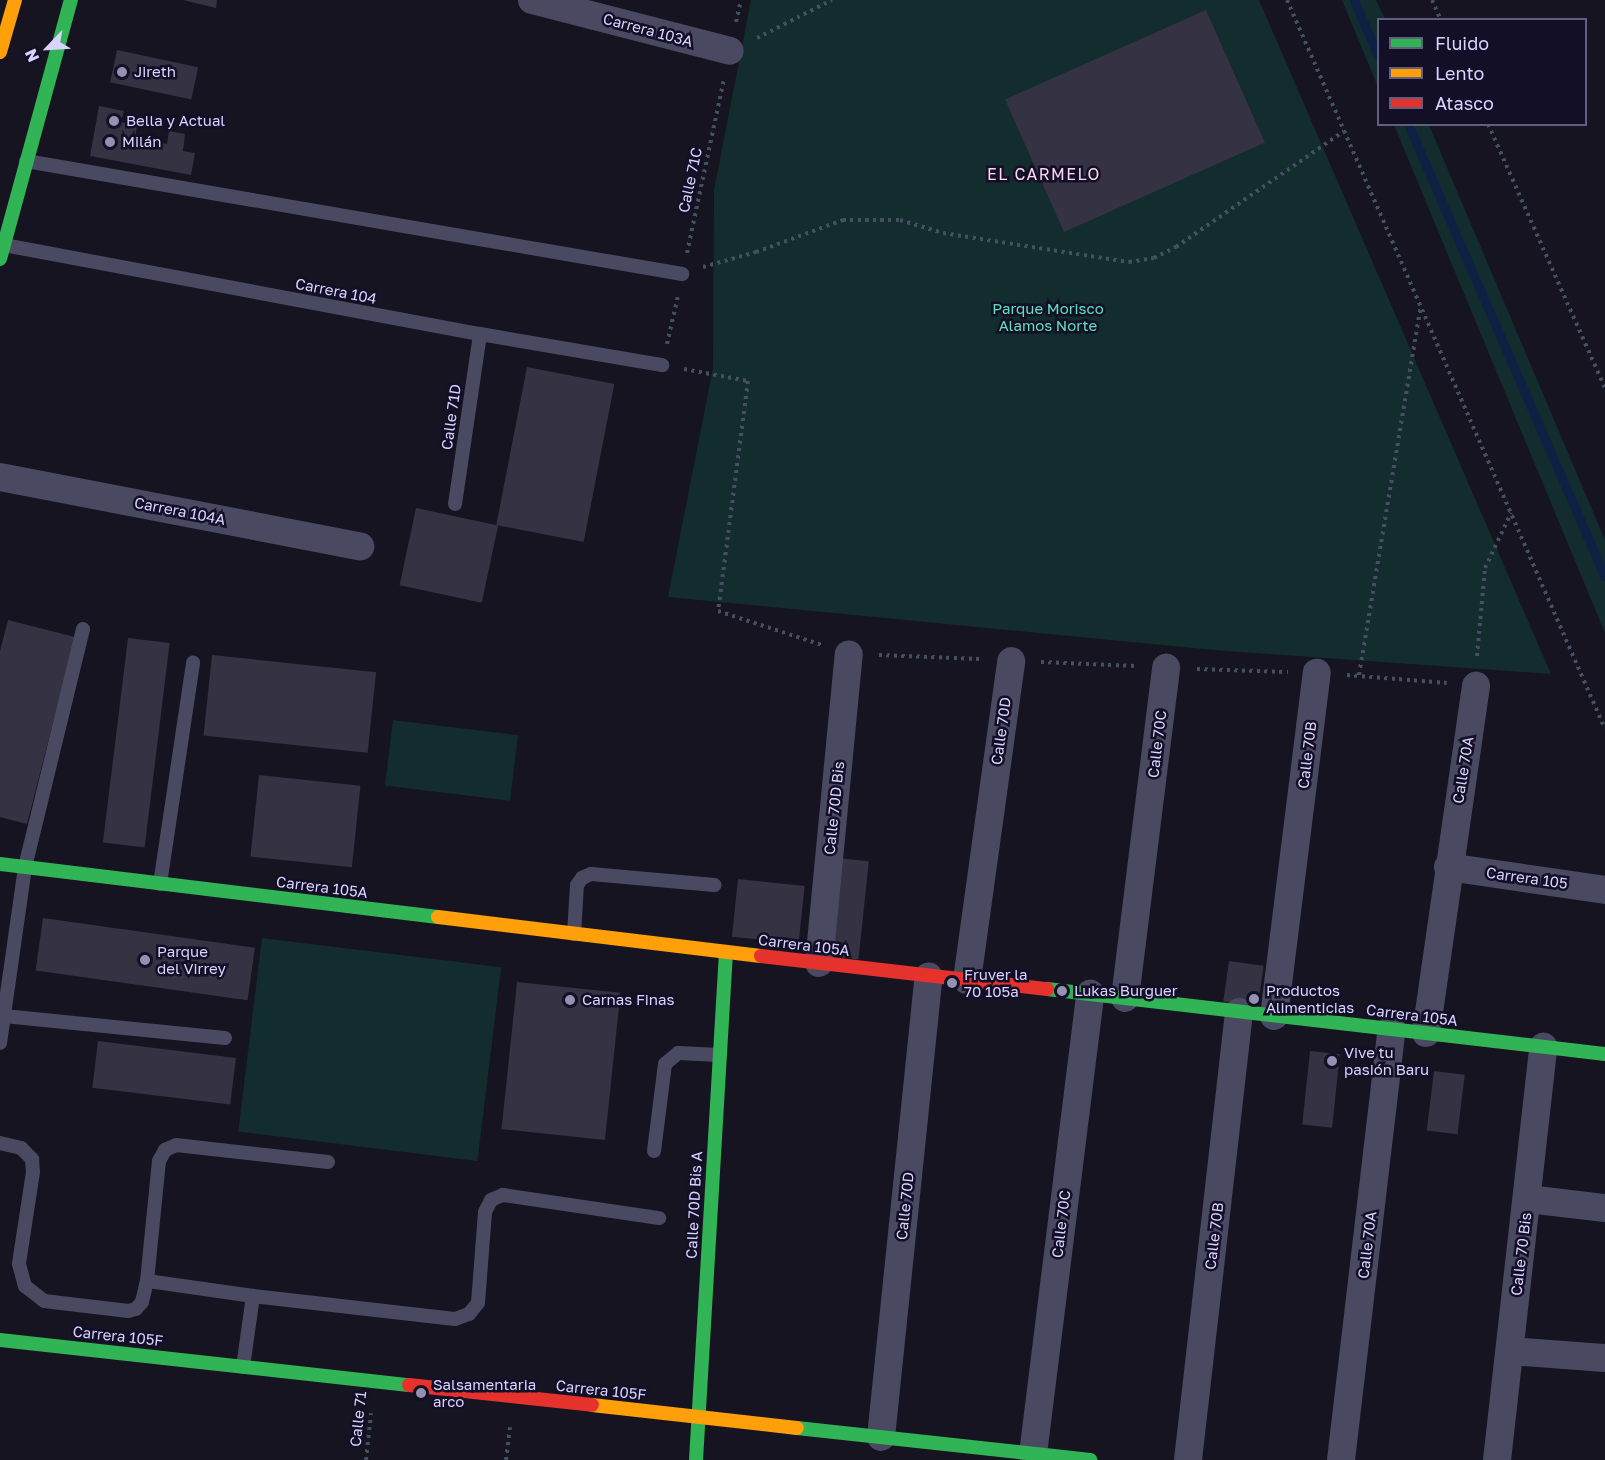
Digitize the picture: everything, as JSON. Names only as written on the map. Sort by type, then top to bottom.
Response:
[{"type":"street","points":[[0,52],[15,0]]},
{"type":"street","points":[[0,259],[4,245],[6,217],[26,161],[71,0]]},
{"type":"street","name":"Carrera 103A","points":[[532,0],[730,51]]},
{"type":"street","name":"Carrera 104A","points":[[0,477],[360,546]]},
{"type":"street","name":"Calle 70D Bis","points":[[819,963],[849,654]]},
{"type":"street","name":"Calle 70D","points":[[967,980],[1011,661]]},
{"type":"street","name":"Calle 70C","points":[[1125,998],[1166,668]]},
{"type":"street","name":"Calle 70B","points":[[1274,1016],[1317,673]]},
{"type":"street","name":"Calle 70A","points":[[1426,1033],[1448,867],[1476,686]]},
{"type":"street","name":"Carrera 105A","points":[[0,864],[726,952],[1605,1054]]},
{"type":"street","name":"Carrera 105","points":[[1448,867],[1605,890]]},
{"type":"street","name":"Calle 70D Bis A","points":[[696,1460],[726,952]]},
{"type":"street","name":"Calle 70D","points":[[881,1437],[929,976]]},
{"type":"street","name":"Calle 70C","points":[[1033,1454],[1090,994]]},
{"type":"street","name":"Calle 70B","points":[[1188,1460],[1239,1012]]},
{"type":"street","name":"Calle 70A","points":[[1341,1460],[1392,1029]]},
{"type":"street","name":"Calle 70 Bis","points":[[1497,1460],[1528,1199],[1543,1047]]},
{"type":"street","points":[[1528,1199],[1605,1208]]},
{"type":"street","name":"Carrera 105F","points":[[0,1340],[1090,1460]]},
{"type":"street","points":[[1510,1351],[1605,1358]]},
{"type":"lane","points":[[26,161],[682,273]]},
{"type":"lane","name":"Carrera 104","points":[[4,245],[480,334],[662,365]]},
{"type":"lane","name":"Calle 71D","points":[[454,504],[480,334]]},
{"type":"lane","points":[[0,1043],[25,867],[82,629]]},
{"type":"lane","points":[[160,884],[193,662]]},
{"type":"lane","points":[[574,934],[577,885],[582,878],[591,874],[715,885]]},
{"type":"lane","points":[[4,1016],[225,1038]]},
{"type":"lane","points":[[654,1151],[665,1064],[678,1053],[720,1055]]},
{"type":"lane","points":[[0,1143],[21,1148],[32,1159],[33,1172],[19,1264],[25,1286],[44,1301],[128,1311],[136,1308],[142,1302],[147,1281],[159,1161],[165,1150],[176,1145],[328,1162]]},
{"type":"lane","points":[[147,1281],[253,1296],[455,1319],[469,1314],[478,1303],[484,1212],[491,1200],[503,1196],[660,1218]]},
{"type":"lane","points":[[243,1367],[253,1296]]},
{"type":"path","name":"Calle 71C","points":[[662,365],[741,0]]},
{"type":"path","points":[[730,51],[832,0]]},
{"type":"path","points":[[1287,0],[1605,729]]},
{"type":"path","points":[[1432,0],[1440,18]]},
{"type":"path","points":[[1489,126],[1605,388]]},
{"type":"path","points":[[682,273],[756,252],[843,220],[900,220],[943,233],[1129,262],[1154,258],[1176,248],[1344,131]]},
{"type":"path","points":[[1359,675],[1420,306]]},
{"type":"path","points":[[662,365],[748,381],[718,611],[849,654],[1359,675],[1476,686],[1485,568],[1511,513]]},
{"type":"path","name":"Calle 71","points":[[366,1460],[374,1381]]},
{"type":"green space","name":"Parque Morisco Alamos Norte","points":[[751,0],[1259,0],[1551,674],[1214,650],[668,597],[713,368],[714,190]]},
{"type":"green space","points":[[1342,0],[1376,0],[1385,18],[1377,18],[1377,85]]},
{"type":"green space","points":[[1394,126],[1429,126],[1605,540],[1605,633]]},
{"type":"green space","points":[[393,720],[518,735],[510,801],[385,786]]},
{"type":"green space","points":[[262,938],[501,967],[477,1161],[238,1132]]},
{"type":"building","points":[[183,0],[217,0],[216,8]]},
{"type":"building","points":[[1206,10],[1265,142],[1064,232],[1005,99]]},
{"type":"building","points":[[117,50],[198,67],[191,100],[110,82]]},
{"type":"building","points":[[99,106],[124,111],[121,122],[137,125],[135,138],[167,144],[169,131],[185,134],[183,151],[195,153],[191,175],[90,156]]},
{"type":"building","points":[[527,367],[614,384],[584,542],[496,525]]},
{"type":"building","points":[[416,508],[498,525],[482,603],[400,585]]},
{"type":"building","points":[[8,620],[75,637],[27,824],[0,817],[0,651]]},
{"type":"building","points":[[128,638],[170,643],[145,848],[103,842]]},
{"type":"building","points":[[212,655],[376,672],[368,753],[204,736]]},
{"type":"building","points":[[259,775],[360,786],[352,867],[250,857]]},
{"type":"building","points":[[839,858],[869,861],[858,960],[829,956]]},
{"type":"building","points":[[738,879],[805,886],[799,944],[732,937]]},
{"type":"building","name":"Parque del Virrey","points":[[43,918],[255,948],[248,1000],[36,970]]},
{"type":"building","points":[[1229,961],[1264,966],[1258,1006],[1223,1002]]},
{"type":"building","points":[[517,982],[620,993],[605,1140],[502,1129]]},
{"type":"building","points":[[98,1041],[236,1058],[230,1105],[92,1088]]},
{"type":"building","points":[[1310,1051],[1340,1054],[1332,1128],[1302,1125]]},
{"type":"building","points":[[1434,1071],[1465,1075],[1457,1134],[1427,1131]]},
{"type":"waterway","points":[[1354,0],[1377,54]]},
{"type":"waterway","points":[[1409,126],[1605,576]]},
{"type":"traffic: fast","points":[[0,259],[71,0]]},
{"type":"traffic: fast","points":[[0,864],[438,917]]},
{"type":"traffic: fast","points":[[696,1460],[726,952]]},
{"type":"traffic: fast","points":[[1047,989],[1605,1054]]},
{"type":"traffic: fast","points":[[0,1340],[409,1385]]},
{"type":"traffic: fast","points":[[797,1428],[1090,1460]]},
{"type":"traffic: slow","points":[[0,52],[15,0]]},
{"type":"traffic: slow","points":[[438,917],[761,956]]},
{"type":"traffic: slow","points":[[592,1405],[797,1428]]},
{"type":"traffic: jam","points":[[761,956],[1047,989]]},
{"type":"traffic: jam","points":[[409,1385],[592,1405]]},
{"type":"place","name":"Jireth","points":[[122,72]]},
{"type":"place","name":"Bella y Actual","points":[[114,121]]},
{"type":"place","name":"Milán","points":[[110,142]]},
{"type":"place","name":"Parque del Virrey","points":[[145,960]]},
{"type":"place","name":"Fruver la 70 105a","points":[[952,983]]},
{"type":"place","name":"Lukas Burguer","points":[[1062,991]]},
{"type":"place","name":"Productos Alimenticias","points":[[1254,999]]},
{"type":"place","name":"Carnas Finas","points":[[570,1000]]},
{"type":"place","name":"Vive tu pasión Baru","points":[[1332,1061]]},
{"type":"place","name":"Salsamentaria arco","points":[[421,1393]]},
{"type":"district","name":"EL CARMELO","points":[[1044,174]]}]
